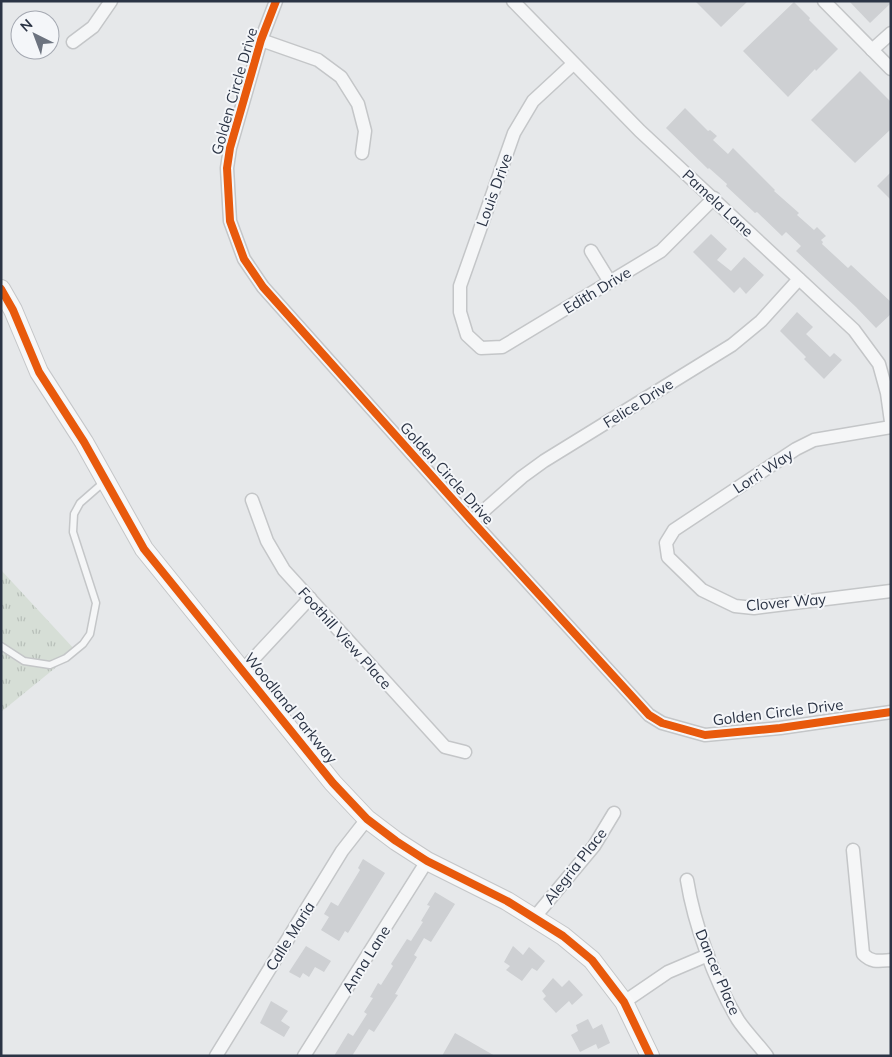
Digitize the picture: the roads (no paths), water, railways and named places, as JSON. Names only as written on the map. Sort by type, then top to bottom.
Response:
[{"type":"street","points":[[74,42],[93,27],[111,1]]},
{"type":"street","name":"Golden Circle Drive","points":[[276,1],[261,40],[230,148],[227,168],[230,221],[244,259],[263,287],[472,521],[649,715],[662,723],[705,735],[780,728],[891,712]]},
{"type":"street","name":"Pamela Lane","points":[[513,1],[640,131],[854,330],[879,364],[887,392],[891,422]]},
{"type":"street","points":[[824,1],[891,69]]},
{"type":"street","points":[[872,50],[891,34]]},
{"type":"street","points":[[261,40],[318,60],[341,77],[358,104],[365,131],[362,153]]},
{"type":"street","name":"Louis Drive","points":[[468,335],[460,312],[460,286],[514,133],[533,102],[573,64]]},
{"type":"street","name":"Edith Drive","points":[[468,335],[481,348],[502,347],[661,252],[714,198]]},
{"type":"street","points":[[592,251],[610,282]]},
{"type":"street","name":"Felice Drive","points":[[472,521],[522,477],[544,461],[732,345],[761,321],[799,279]]},
{"type":"street","name":"Woodland Parkway","points":[[1,289],[13,310],[40,372],[84,442],[144,549],[333,783],[367,819],[396,841],[427,861],[507,901],[564,936],[592,960],[624,1002],[650,1056]]},
{"type":"street","name":"Lorri Way","points":[[668,557],[666,543],[674,530],[796,449],[814,440],[891,427]]},
{"type":"street","name":"Foothill View Place","points":[[252,500],[267,542],[284,570],[445,747],[465,752]]},
{"type":"street","name":"Clover Way","points":[[668,557],[702,590],[735,606],[754,608],[891,591]]},
{"type":"street","points":[[243,670],[310,598]]},
{"type":"street","name":"Alegria Place","points":[[534,918],[594,846],[614,813]]},
{"type":"street","name":"Calle Maria","points":[[216,1056],[342,851],[367,819]]},
{"type":"street","points":[[852,850],[863,954],[868,959],[874,961],[891,960]]},
{"type":"street","name":"Anna Lane","points":[[304,1056],[427,861]]},
{"type":"street","name":"Dancer Place","points":[[687,880],[690,901],[708,955],[738,1020],[767,1056]]},
{"type":"street","points":[[624,1002],[668,972],[708,955]]},
{"type":"lane","points":[[1,646],[24,660],[50,665],[66,658],[90,634],[96,603],[73,532],[74,514],[86,496],[105,481]]}]
